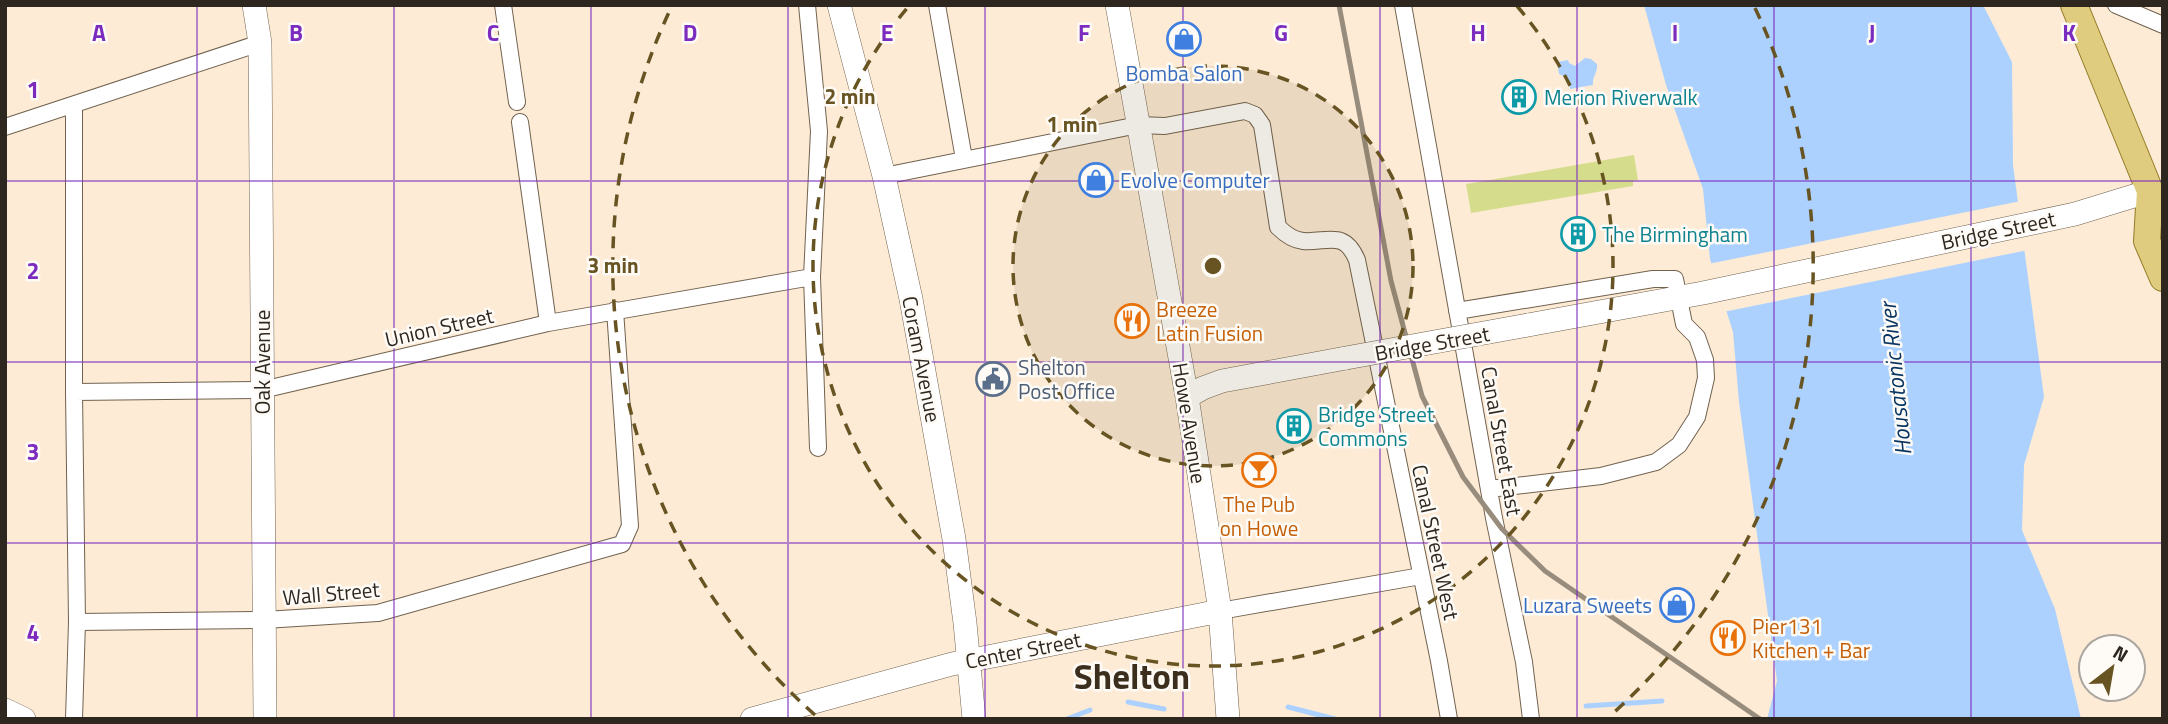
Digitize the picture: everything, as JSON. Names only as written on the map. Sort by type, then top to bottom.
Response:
[{"type":"main road","name":"Oak Avenue","points":[[254,5],[260,43],[265,719]]},
{"type":"main road","name":"Coram Avenue","points":[[839,5],[884,176],[939,446],[965,623],[974,719]]},
{"type":"main road","name":"Howe Avenue","points":[[1117,5],[1187,397],[1220,611],[1228,719]]},
{"type":"main road","points":[[2074,5],[2159,192],[2147,241],[2163,278]]},
{"type":"main road","name":"Bridge Street","points":[[1187,397],[1222,381],[1680,298],[2075,214],[2159,192]]},
{"type":"main road","name":"Center Street","points":[[752,719],[968,661],[1220,611]]},
{"type":"main road","points":[[5,710],[24,719]]},
{"type":"street","points":[[503,5],[517,102]]},
{"type":"street","points":[[807,5],[819,131],[812,277],[818,448]]},
{"type":"street","points":[[937,5],[964,159]]},
{"type":"street","name":"Canal Street East","points":[[1403,5],[1489,489],[1524,662],[1531,719]]},
{"type":"street","points":[[2116,5],[2163,25]]},
{"type":"street","points":[[5,127],[260,43]]},
{"type":"street","points":[[74,105],[77,622],[74,719]]},
{"type":"street","name":"Canal Street West","points":[[1138,125],[1165,126],[1245,111],[1255,115],[1262,125],[1278,227],[1284,234],[1303,241],[1337,240],[1353,251],[1357,260],[1449,719]]},
{"type":"street","points":[[520,122],[548,323]]},
{"type":"street","points":[[884,176],[1138,125]]},
{"type":"street","name":"Union Street","points":[[74,392],[262,390],[548,323],[812,277]]},
{"type":"street","name":"Bridge Street","points":[[1457,312],[1653,279],[1675,279],[1680,298]]},
{"type":"street","points":[[1489,489],[1601,476],[1656,462],[1679,444],[1697,417],[1706,378],[1705,360],[1697,337],[1684,324],[1680,298]]},
{"type":"street","name":"Wall Street","points":[[77,622],[264,620],[378,613],[622,544],[630,526],[615,310]]},
{"type":"street","name":"Center Street","points":[[1220,611],[1421,576]]},
{"type":"green space","points":[[1634,155],[1638,180],[1633,181],[1633,186],[1471,213],[1466,184]]},
{"type":"water","name":"Housatonic River","points":[[1644,5],[1983,5],[2012,62],[2013,165],[2044,397],[2024,465],[2022,530],[2055,609],[2081,719],[1767,719],[1777,681],[1739,402],[1733,332],[1710,259],[1703,189],[1666,85]]},
{"type":"water","points":[[1585,58],[1597,64],[1593,85],[1570,89],[1568,78],[1559,74],[1557,62],[1568,60],[1575,66]]},
{"type":"pier","points":[[2021,201],[2028,250],[1723,312],[1708,264]]},
{"type":"waterway","points":[[1586,706],[1662,701]]},
{"type":"waterway","points":[[1128,702],[1164,709]]},
{"type":"waterway","points":[[1288,707],[1335,719]]},
{"type":"waterway","points":[[1067,719],[1090,710]]},
{"type":"railway","points":[[1339,5],[1391,281],[1422,396],[1463,477],[1502,529],[1545,571],[1760,719]]},
{"type":"place","name":"Bomba Salon","points":[[1184,39]]},
{"type":"place","name":"Merion Riverwalk","points":[[1519,97]]},
{"type":"place","name":"Evolve Computer","points":[[1096,180]]},
{"type":"place","name":"The Birmingham","points":[[1578,234]]},
{"type":"place","name":"Breeze Latin Fusion","points":[[1132,321]]},
{"type":"place","name":"Shelton Post Office","points":[[993,379]]},
{"type":"place","name":"Bridge Street Commons","points":[[1294,426]]},
{"type":"place","name":"The Pub on Howe","points":[[1259,470]]},
{"type":"place","name":"Luzara Sweets","points":[[1677,605]]},
{"type":"place","name":"Pier131 Kitchen + Bar","points":[[1728,638]]},
{"type":"district","name":"Shelton","points":[[1132,676]]}]
